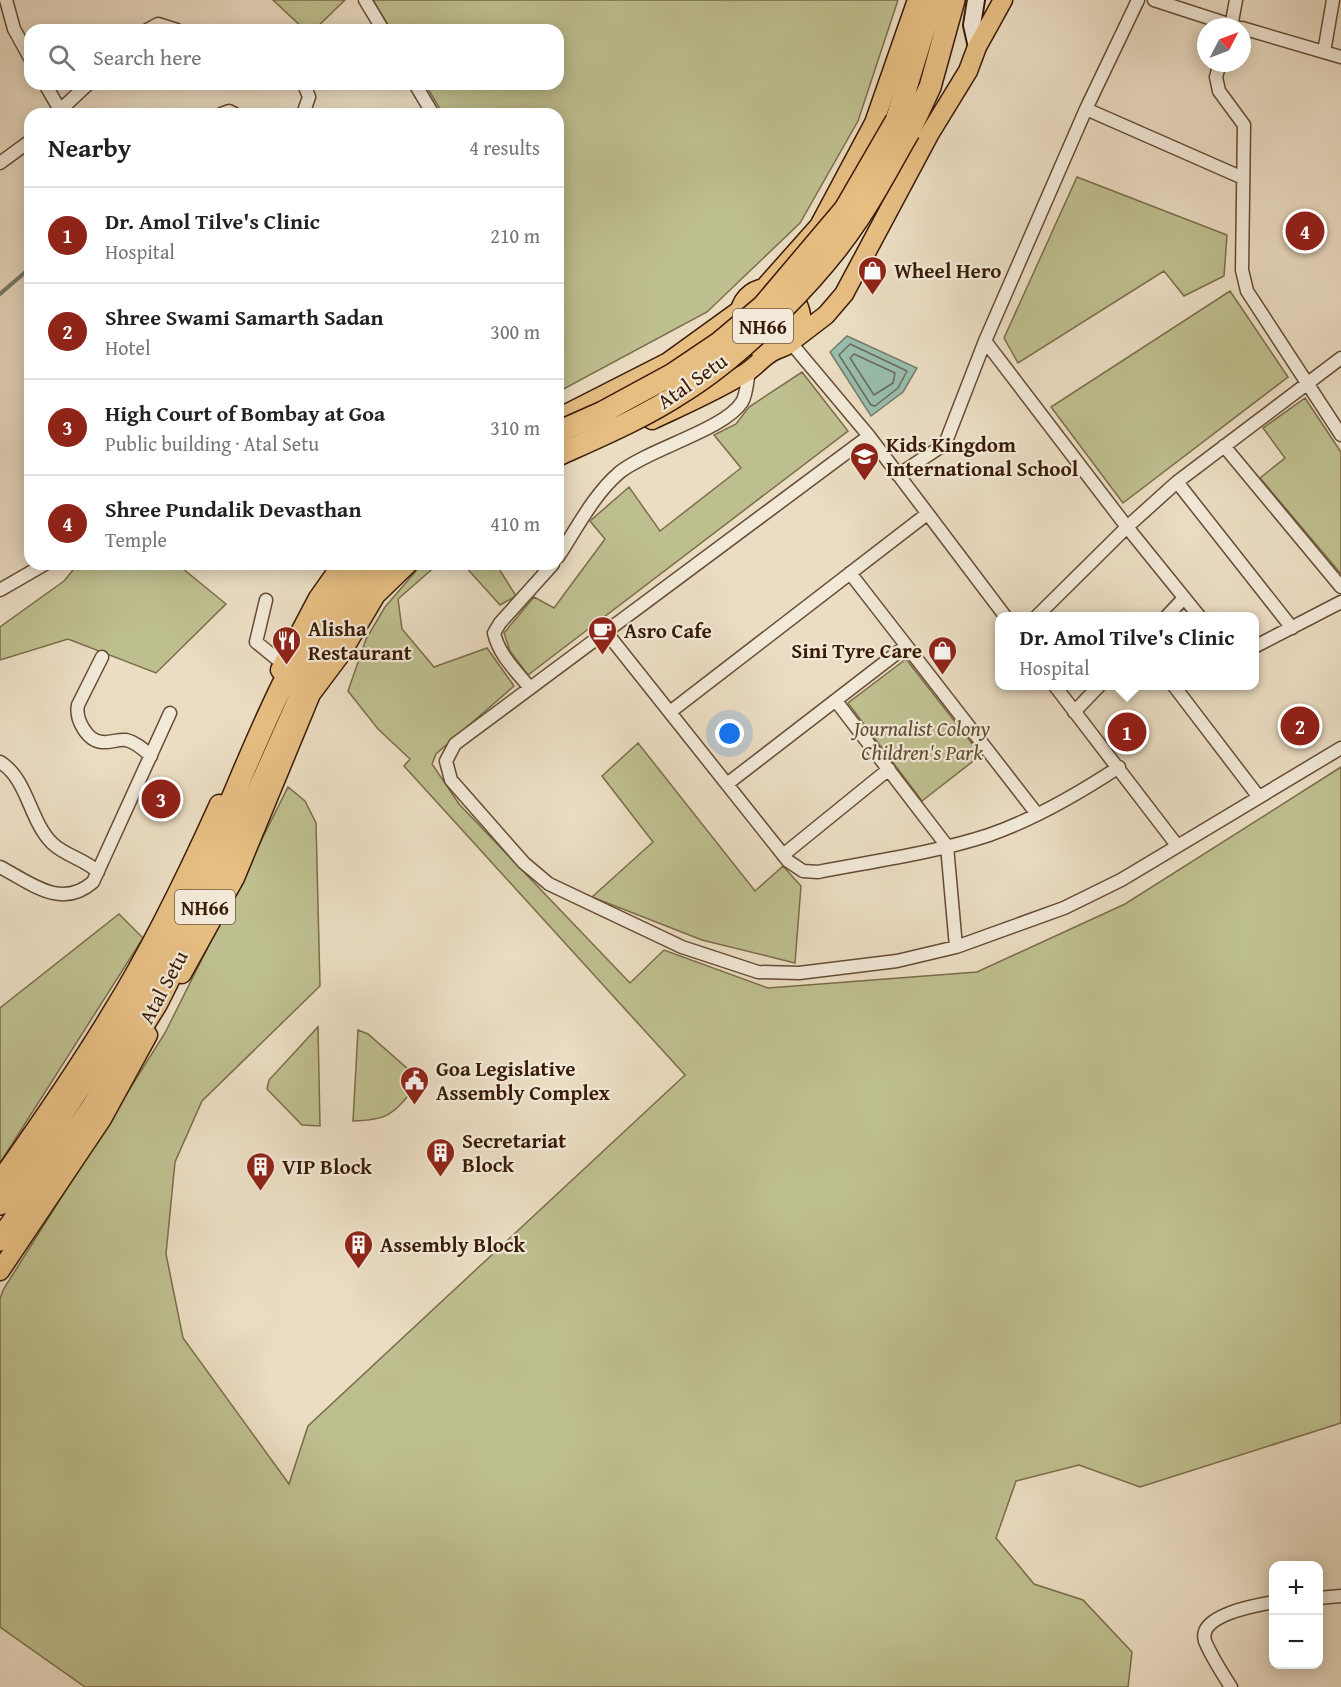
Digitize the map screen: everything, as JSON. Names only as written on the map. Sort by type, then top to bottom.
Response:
[{"type":"highway","name":"NH66","points":[[902,127],[933,0]]},
{"type":"highway","name":"NH66","points":[[902,127],[930,87],[954,0]]},
{"type":"highway","name":"Atal Setu","points":[[564,429],[603,412],[673,374],[720,343],[763,306],[845,209],[902,127]]},
{"type":"highway","name":"Atal Setu","points":[[564,452],[612,430],[685,391],[775,315],[820,267],[858,220],[902,127]]},
{"type":"highway","name":"Atal Setu","points":[[0,1204],[74,1097],[139,993],[200,872],[294,660],[339,589],[356,570]]},
{"type":"highway","name":"Atal Setu","points":[[0,1240],[91,1109],[157,1003],[218,881],[312,670],[355,602],[384,570]]},
{"type":"main road","points":[[564,415],[668,362],[740,310],[748,296],[763,289],[819,226],[874,123],[917,0]]},
{"type":"main road","points":[[564,460],[704,396],[749,371],[773,351],[794,340],[826,315],[844,294],[930,133],[968,71],[977,47],[1003,0]]},
{"type":"main road","points":[[763,289],[784,291],[795,300],[802,320],[794,340]]},
{"type":"main road","points":[[740,310],[740,328],[749,343],[756,348],[773,351]]},
{"type":"main road","points":[[0,1180],[60,1095],[118,1002],[184,880],[283,664],[318,598],[338,570]]},
{"type":"main road","points":[[0,1271],[102,1119],[236,878],[311,694],[341,654],[376,595],[402,570]]},
{"type":"street","points":[[6,0],[14,29],[24,47]]},
{"type":"street","points":[[365,0],[379,24]]},
{"type":"street","points":[[976,0],[972,25],[977,47]]},
{"type":"street","points":[[898,475],[945,444],[985,341],[1086,109],[1138,0]]},
{"type":"street","points":[[1154,0],[1208,18]]},
{"type":"street","points":[[1235,18],[1236,0]]},
{"type":"street","points":[[1324,52],[1333,0]]},
{"type":"street","points":[[1251,31],[1341,57]]},
{"type":"street","points":[[1217,72],[1216,77],[1219,91],[1244,124],[1242,270],[1247,291],[1310,383],[1341,435]]},
{"type":"street","points":[[48,90],[56,108]]},
{"type":"street","points":[[62,108],[82,90]]},
{"type":"street","points":[[305,108],[309,97],[306,90]]},
{"type":"street","points":[[419,90],[429,108]]},
{"type":"street","points":[[1086,109],[1243,178]]},
{"type":"street","points":[[0,163],[24,145]]},
{"type":"street","points":[[794,340],[1002,612]]},
{"type":"street","points":[[985,341],[1127,527],[1196,612]]},
{"type":"street","points":[[1042,612],[1127,527],[1177,482],[1341,358]]},
{"type":"street","points":[[564,548],[604,487],[621,471],[653,452],[735,412],[744,399],[749,371]]},
{"type":"street","points":[[869,436],[455,744],[446,761],[451,780],[524,864],[549,884],[682,946],[758,972],[799,973],[897,961],[956,947],[1064,908],[1121,880],[1176,844],[1341,748]]},
{"type":"street","points":[[1224,446],[1341,587]]},
{"type":"street","points":[[1177,482],[1292,628]]},
{"type":"street","points":[[670,712],[927,514]]},
{"type":"street","points":[[0,590],[35,570]]},
{"type":"street","points":[[530,688],[496,644],[494,633],[548,570]]},
{"type":"street","points":[[850,573],[1037,814]]},
{"type":"street","points":[[1171,612],[1184,598]]},
{"type":"street","points":[[266,600],[255,642],[283,664]]},
{"type":"street","points":[[1259,644],[1341,602]]},
{"type":"street","points":[[606,632],[783,855],[803,871],[818,872],[947,846],[989,834],[1075,796],[1119,767]]},
{"type":"street","points":[[727,784],[906,646]]},
{"type":"street","points":[[102,657],[78,705],[77,712],[80,721],[96,740],[104,743],[127,740],[151,756]]},
{"type":"street","points":[[1058,690],[1176,844]]},
{"type":"street","points":[[1074,712],[1096,690]]},
{"type":"street","points":[[1177,690],[1258,796]]},
{"type":"street","points":[[836,700],[947,846],[956,947]]},
{"type":"street","points":[[0,867],[52,894],[68,895],[84,890],[98,872],[170,713]]},
{"type":"street","points":[[0,762],[24,790],[39,826],[52,843],[90,863],[98,872]]},
{"type":"street","points":[[783,855],[889,769]]},
{"type":"street","points":[[1323,1598],[1341,1596]]},
{"type":"street","points":[[1231,1687],[1204,1639],[1206,1629],[1215,1620],[1237,1610],[1269,1603]]},
{"type":"green space","points":[[273,0],[345,0],[320,24],[299,24]]},
{"type":"green space","points":[[373,0],[898,0],[858,121],[800,223],[707,312],[564,389],[564,108],[439,108],[429,90],[564,90],[564,24],[387,24]]},
{"type":"green space","points":[[1077,177],[1227,235],[1224,276],[1184,296],[1164,271],[1018,363],[1004,338]]},
{"type":"green space","points":[[1230,291],[1288,377],[1123,503],[1051,407]]},
{"type":"green space","points":[[802,372],[848,431],[528,675],[510,651],[504,633],[534,597],[554,608],[605,539],[590,521],[629,487],[660,531],[741,468],[714,435],[736,424],[749,407]]},
{"type":"green space","points":[[1305,398],[1341,452],[1341,574],[1260,478],[1285,458],[1263,428]]},
{"type":"green space","points":[[73,570],[184,570],[226,604],[156,673],[68,639],[0,660],[0,627],[64,581]]},
{"type":"green space","points":[[417,570],[431,570],[398,599],[402,629],[434,667],[487,648],[514,686],[436,754],[432,764],[459,804],[630,983],[664,950],[768,988],[977,972],[1125,904],[1341,767],[1341,1423],[1140,1487],[1079,1465],[1016,1481],[996,1538],[1034,1584],[1083,1600],[1132,1652],[1128,1687],[85,1687],[0,1627],[0,1299],[3,1290],[165,1033],[288,787],[305,801],[316,823],[320,986],[202,1101],[175,1162],[166,1254],[183,1338],[289,1484],[308,1426],[685,1075],[404,766],[410,759],[378,729],[348,691],[366,639],[385,607]]},
{"type":"green space","points":[[468,570],[500,570],[516,596],[500,605]]},
{"type":"green space","name":"Journalist Colony Children's Park","points":[[906,659],[981,755],[922,801],[848,703]]},
{"type":"green space","points":[[638,743],[755,891],[783,866],[801,886],[795,963],[702,940],[592,897],[653,842],[602,776]]},
{"type":"green space","points":[[119,914],[143,938],[0,1163],[0,1008]]},
{"type":"green space","points":[[318,1027],[320,1126],[302,1125],[267,1089],[269,1080]]},
{"type":"green space","points":[[358,1030],[368,1034],[417,1077],[418,1084],[391,1113],[376,1119],[353,1121]]},
{"type":"water","points":[[847,336],[917,368],[903,392],[871,416],[830,352]]},
{"type":"waterway","points":[[0,294],[24,273]]},
{"type":"place","name":"Shree Pundalik Devasthan","points":[[1305,231]]},
{"type":"place","name":"Wheel Hero","points":[[873,296]]},
{"type":"place","name":"Kids Kingdom International School","points":[[865,482]]},
{"type":"place","name":"Asro Cafe","points":[[603,656]]},
{"type":"place","name":"Alisha Restaurant","points":[[287,666]]},
{"type":"place","name":"Sini Tyre Care","points":[[943,676]]},
{"type":"place","name":"Shree Swami Samarth Sadan","points":[[1300,726]]},
{"type":"place","name":"Dr. Amol Tilve's Clinic","points":[[1127,732]]},
{"type":"place","name":"High Court of Bombay at Goa","points":[[161,799]]},
{"type":"place","name":"Goa Legislative Assembly Complex","points":[[415,1106]]},
{"type":"place","name":"Secretariat Block","points":[[441,1178]]},
{"type":"place","name":"VIP Block","points":[[261,1192]]},
{"type":"place","name":"Assembly Block","points":[[359,1270]]}]
